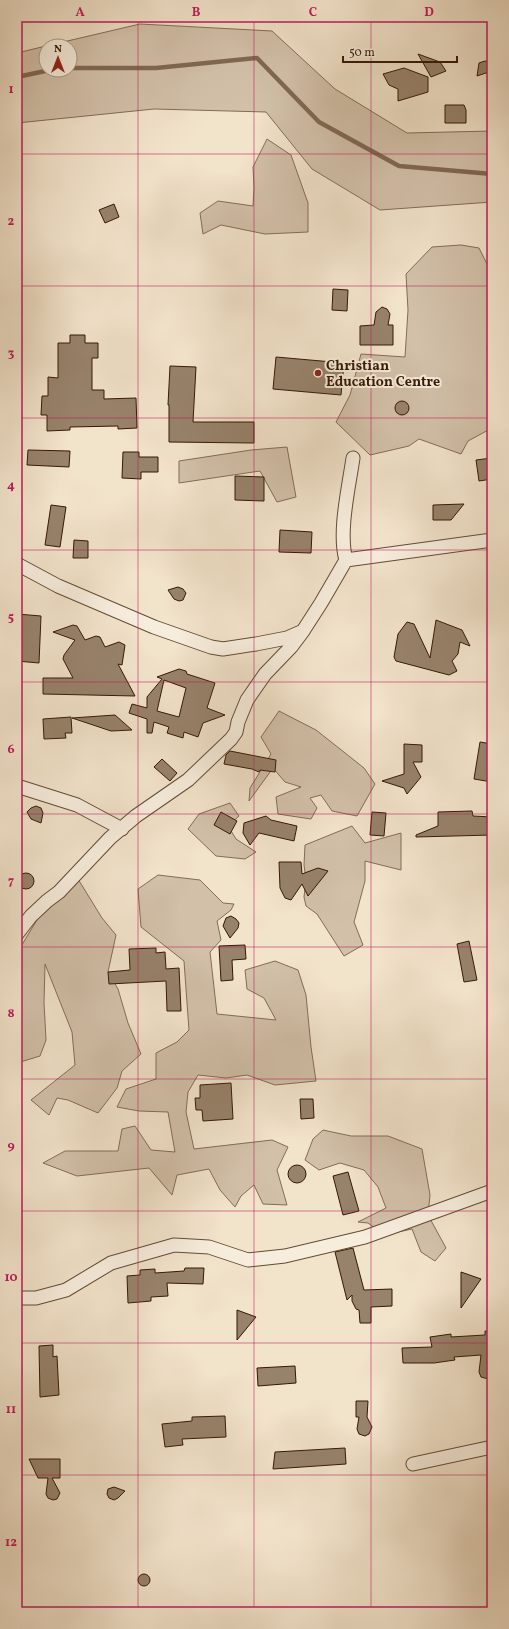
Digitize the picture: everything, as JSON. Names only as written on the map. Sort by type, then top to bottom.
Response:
[{"type":"street","points":[[346,560],[342,549],[345,510],[353,458]]},
{"type":"street","points":[[346,560],[492,540]]},
{"type":"street","points":[[17,934],[31,916],[47,900],[59,892],[110,838],[136,816],[188,780],[231,739],[236,732],[238,722],[247,700],[257,684],[292,647],[321,603],[346,560]]},
{"type":"street","points":[[17,564],[58,586],[154,627],[211,647],[223,649],[256,644],[287,638],[303,631]]},
{"type":"street","points":[[17,786],[77,805],[122,829]]},
{"type":"street","points":[[17,1298],[36,1298],[66,1290],[111,1264],[174,1245],[209,1247],[248,1260],[285,1256],[365,1238],[492,1191]]},
{"type":"street","points":[[413,1464],[492,1447]]},
{"type":"shaded area","points":[[140,24],[272,31],[335,89],[407,133],[492,131],[492,202],[380,210],[312,169],[266,112],[154,109],[17,123],[17,53],[38,48],[38,78],[78,78],[78,39]]},
{"type":"shaded area","points":[[267,139],[291,155],[308,203],[308,232],[265,234],[221,225],[203,234],[200,213],[218,201],[253,206],[253,167]]},
{"type":"shaded area","points":[[461,245],[479,248],[492,274],[492,334],[487,348],[490,364],[492,364],[492,428],[468,441],[461,454],[419,439],[409,446],[370,455],[336,422],[350,395],[361,354],[405,357],[408,310],[406,274],[432,247]]},
{"type":"shaded area","points":[[287,447],[296,497],[277,502],[260,471],[179,483],[179,461],[251,450]]},
{"type":"shaded area","points":[[279,711],[316,730],[364,768],[375,784],[357,816],[332,811],[321,795],[310,798],[317,808],[311,819],[278,814],[276,797],[301,787],[285,782],[273,768],[249,801],[250,788],[271,754],[261,737]]},
{"type":"shaded area","points":[[230,803],[239,816],[228,826],[236,839],[256,852],[245,859],[216,856],[188,829],[199,814]]},
{"type":"shaded area","points":[[352,826],[365,843],[401,833],[401,870],[365,861],[365,881],[354,922],[363,945],[344,956],[317,914],[306,906],[304,897],[306,880],[304,865],[305,845]]},
{"type":"shaded area","points":[[158,875],[200,880],[223,903],[234,904],[231,910],[217,921],[221,940],[210,952],[217,1014],[276,1020],[264,998],[247,989],[245,970],[275,961],[298,970],[306,995],[316,1081],[275,1085],[247,1075],[226,1078],[198,1075],[188,1092],[186,1112],[194,1149],[272,1140],[288,1147],[277,1170],[287,1205],[263,1204],[254,1185],[241,1196],[235,1207],[220,1190],[209,1169],[177,1175],[172,1195],[149,1168],[77,1176],[43,1163],[65,1151],[118,1151],[122,1129],[135,1126],[151,1150],[175,1152],[168,1112],[139,1111],[117,1107],[126,1089],[156,1079],[156,1053],[177,1042],[189,1030],[184,961],[141,927],[138,889]]},
{"type":"shaded area","points":[[78,879],[102,918],[116,935],[108,972],[118,989],[128,1023],[141,1054],[122,1071],[117,1088],[98,1113],[68,1100],[57,1098],[49,1115],[31,1100],[75,1065],[72,1032],[45,964],[44,1003],[46,1040],[40,1056],[17,1063],[17,953],[43,910]]},
{"type":"shaded area","points":[[323,1130],[351,1136],[388,1136],[422,1149],[430,1195],[428,1215],[446,1248],[435,1261],[421,1252],[412,1229],[384,1235],[368,1223],[358,1222],[386,1208],[378,1187],[364,1170],[340,1163],[319,1170],[305,1160],[313,1139]]},
{"type":"building","points":[[418,54],[440,62],[446,71],[431,77]]},
{"type":"building","points":[[485,61],[489,62],[492,71],[477,76],[479,63]]},
{"type":"building","points":[[404,68],[428,77],[428,92],[398,101],[398,89],[389,85],[383,74]]},
{"type":"building","points":[[445,105],[464,105],[466,110],[466,123],[445,123]]},
{"type":"building","points":[[114,204],[119,217],[105,223],[99,210]]},
{"type":"building","points":[[333,289],[348,290],[347,311],[332,310]]},
{"type":"building","points":[[382,307],[387,309],[390,314],[388,325],[393,325],[393,345],[360,345],[360,326],[374,325],[376,312]]},
{"type":"building","points":[[70,335],[85,335],[85,343],[98,343],[98,358],[92,358],[92,390],[104,390],[104,399],[136,398],[137,428],[118,429],[118,426],[70,427],[70,430],[47,431],[47,415],[41,415],[42,396],[48,396],[48,377],[58,378],[58,343],[70,343]]},
{"type":"building","points":[[276,357],[344,363],[341,395],[273,389]]},
{"type":"building","points":[[170,366],[196,367],[193,422],[254,422],[254,443],[169,442],[168,405]]},
{"type":"building","points":[[399,401],[405,401],[409,405],[409,411],[405,415],[399,415],[395,411],[395,405]]},
{"type":"building","points":[[28,450],[70,451],[69,467],[27,465]]},
{"type":"building","points":[[123,452],[139,452],[139,457],[158,457],[158,472],[141,472],[141,479],[122,478]]},
{"type":"building","points":[[492,458],[492,479],[479,481],[476,460]]},
{"type":"building","points":[[235,476],[264,477],[264,501],[235,500]]},
{"type":"building","points":[[464,504],[451,520],[433,520],[433,505]]},
{"type":"building","points":[[51,505],[66,507],[60,547],[45,545]]},
{"type":"building","points":[[280,530],[312,532],[311,553],[279,552]]},
{"type":"building","points":[[74,540],[88,541],[88,558],[73,558]]},
{"type":"building","points":[[178,587],[183,589],[186,593],[183,600],[179,601],[174,599],[168,590]]},
{"type":"building","points":[[17,614],[41,616],[39,663],[17,661]]},
{"type":"building","points":[[436,620],[462,630],[470,646],[460,642],[458,654],[452,661],[457,671],[449,675],[396,661],[394,657],[398,634],[407,622],[414,624],[430,658]]},
{"type":"building","points":[[73,625],[77,626],[85,640],[96,636],[100,637],[105,647],[119,642],[125,645],[122,665],[118,664],[135,696],[43,694],[43,678],[73,678],[63,659],[64,655],[75,640],[53,632]]},
{"type":"building","points":[[179,669],[186,671],[187,674],[215,683],[207,708],[225,715],[203,723],[198,737],[184,732],[183,738],[167,733],[169,727],[154,722],[152,733],[147,733],[147,719],[129,713],[132,704],[147,708],[147,697],[162,679],[157,677]],"holes":[[[164,680],[186,688],[179,717],[157,711]]]},
{"type":"building","points":[[115,715],[132,730],[111,731],[72,718]]},
{"type":"building","points":[[71,717],[72,733],[65,733],[66,738],[44,739],[43,719]]},
{"type":"building","points":[[480,742],[492,744],[492,782],[474,779]]},
{"type":"building","points":[[404,744],[422,745],[422,762],[413,762],[421,777],[407,794],[404,788],[382,781],[404,774]]},
{"type":"building","points":[[230,751],[276,760],[275,772],[260,770],[259,772],[252,769],[224,764],[226,755]]},
{"type":"building","points":[[162,759],[177,773],[170,781],[154,767]]},
{"type":"building","points":[[36,806],[41,808],[43,813],[41,823],[31,819],[27,812]]},
{"type":"building","points":[[472,811],[473,816],[492,817],[492,835],[416,837],[416,835],[438,826],[438,812]]},
{"type":"building","points":[[221,812],[237,821],[230,834],[214,825]]},
{"type":"building","points":[[372,812],[386,813],[384,836],[370,835]]},
{"type":"building","points":[[266,816],[271,820],[297,826],[294,841],[259,833],[250,845],[243,833],[244,823]]},
{"type":"building","points":[[279,862],[301,862],[302,874],[318,868],[328,871],[308,896],[302,884],[291,900],[285,898],[280,888]]},
{"type":"building","points":[[26,873],[32,875],[34,881],[32,887],[26,889],[20,887],[18,881],[20,875]]},
{"type":"building","points":[[231,916],[239,923],[238,928],[230,938],[223,926],[226,918]]},
{"type":"building","points":[[469,941],[477,980],[464,982],[457,944]]},
{"type":"building","points":[[245,945],[246,959],[232,960],[233,980],[221,981],[219,946]]},
{"type":"building","points":[[156,948],[156,953],[165,952],[166,969],[179,968],[181,1011],[167,1011],[166,981],[109,984],[108,972],[130,970],[129,949]]},
{"type":"building","points":[[231,1083],[233,1119],[203,1121],[202,1110],[196,1110],[195,1098],[200,1098],[200,1085]]},
{"type":"building","points":[[300,1099],[313,1099],[314,1118],[301,1119]]},
{"type":"building","points":[[297,1165],[303,1168],[306,1174],[303,1180],[297,1183],[291,1180],[288,1174],[291,1168]]},
{"type":"building","points":[[348,1172],[359,1211],[343,1215],[333,1176]]},
{"type":"building","points":[[353,1248],[364,1290],[392,1289],[392,1306],[371,1307],[371,1323],[360,1323],[359,1310],[356,1309],[352,1301],[352,1295],[347,1300],[335,1252]]},
{"type":"building","points":[[185,1268],[204,1268],[203,1284],[167,1283],[168,1296],[151,1297],[151,1301],[128,1303],[127,1276],[140,1275],[140,1270],[155,1269],[155,1273],[184,1271]]},
{"type":"building","points":[[461,1272],[481,1279],[461,1308]]},
{"type":"building","points":[[237,1310],[256,1317],[237,1340]]},
{"type":"building","points":[[485,1331],[492,1332],[492,1380],[481,1377],[479,1372],[481,1355],[454,1357],[455,1360],[434,1363],[403,1363],[402,1348],[432,1347],[430,1337],[451,1334],[451,1337],[485,1335]]},
{"type":"building","points":[[53,1345],[53,1357],[57,1356],[59,1395],[40,1397],[39,1346]]},
{"type":"building","points":[[295,1366],[296,1383],[258,1386],[257,1368]]},
{"type":"building","points":[[356,1401],[368,1401],[367,1417],[372,1427],[369,1434],[365,1436],[359,1434],[357,1429],[359,1417],[356,1417]]},
{"type":"building","points":[[225,1416],[226,1437],[182,1439],[183,1445],[165,1447],[162,1424],[192,1421],[192,1417]]},
{"type":"building","points":[[345,1448],[346,1464],[273,1469],[275,1452]]},
{"type":"building","points":[[29,1459],[60,1459],[60,1478],[52,1478],[60,1493],[57,1499],[53,1500],[48,1498],[46,1494],[48,1478],[38,1478]]},
{"type":"building","points":[[114,1487],[125,1491],[114,1500],[109,1498],[107,1494],[108,1489]]},
{"type":"building","points":[[146,1574],[149,1575],[149,1585],[142,1586],[139,1585],[138,1578],[139,1575]]},
{"type":"waterway","points":[[78,68],[156,68],[257,58],[319,122],[399,166],[492,174]]},
{"type":"waterway","points":[[17,77],[38,73]]},
{"type":"place","name":"Christian Education Centre","points":[[318,373]]}]
